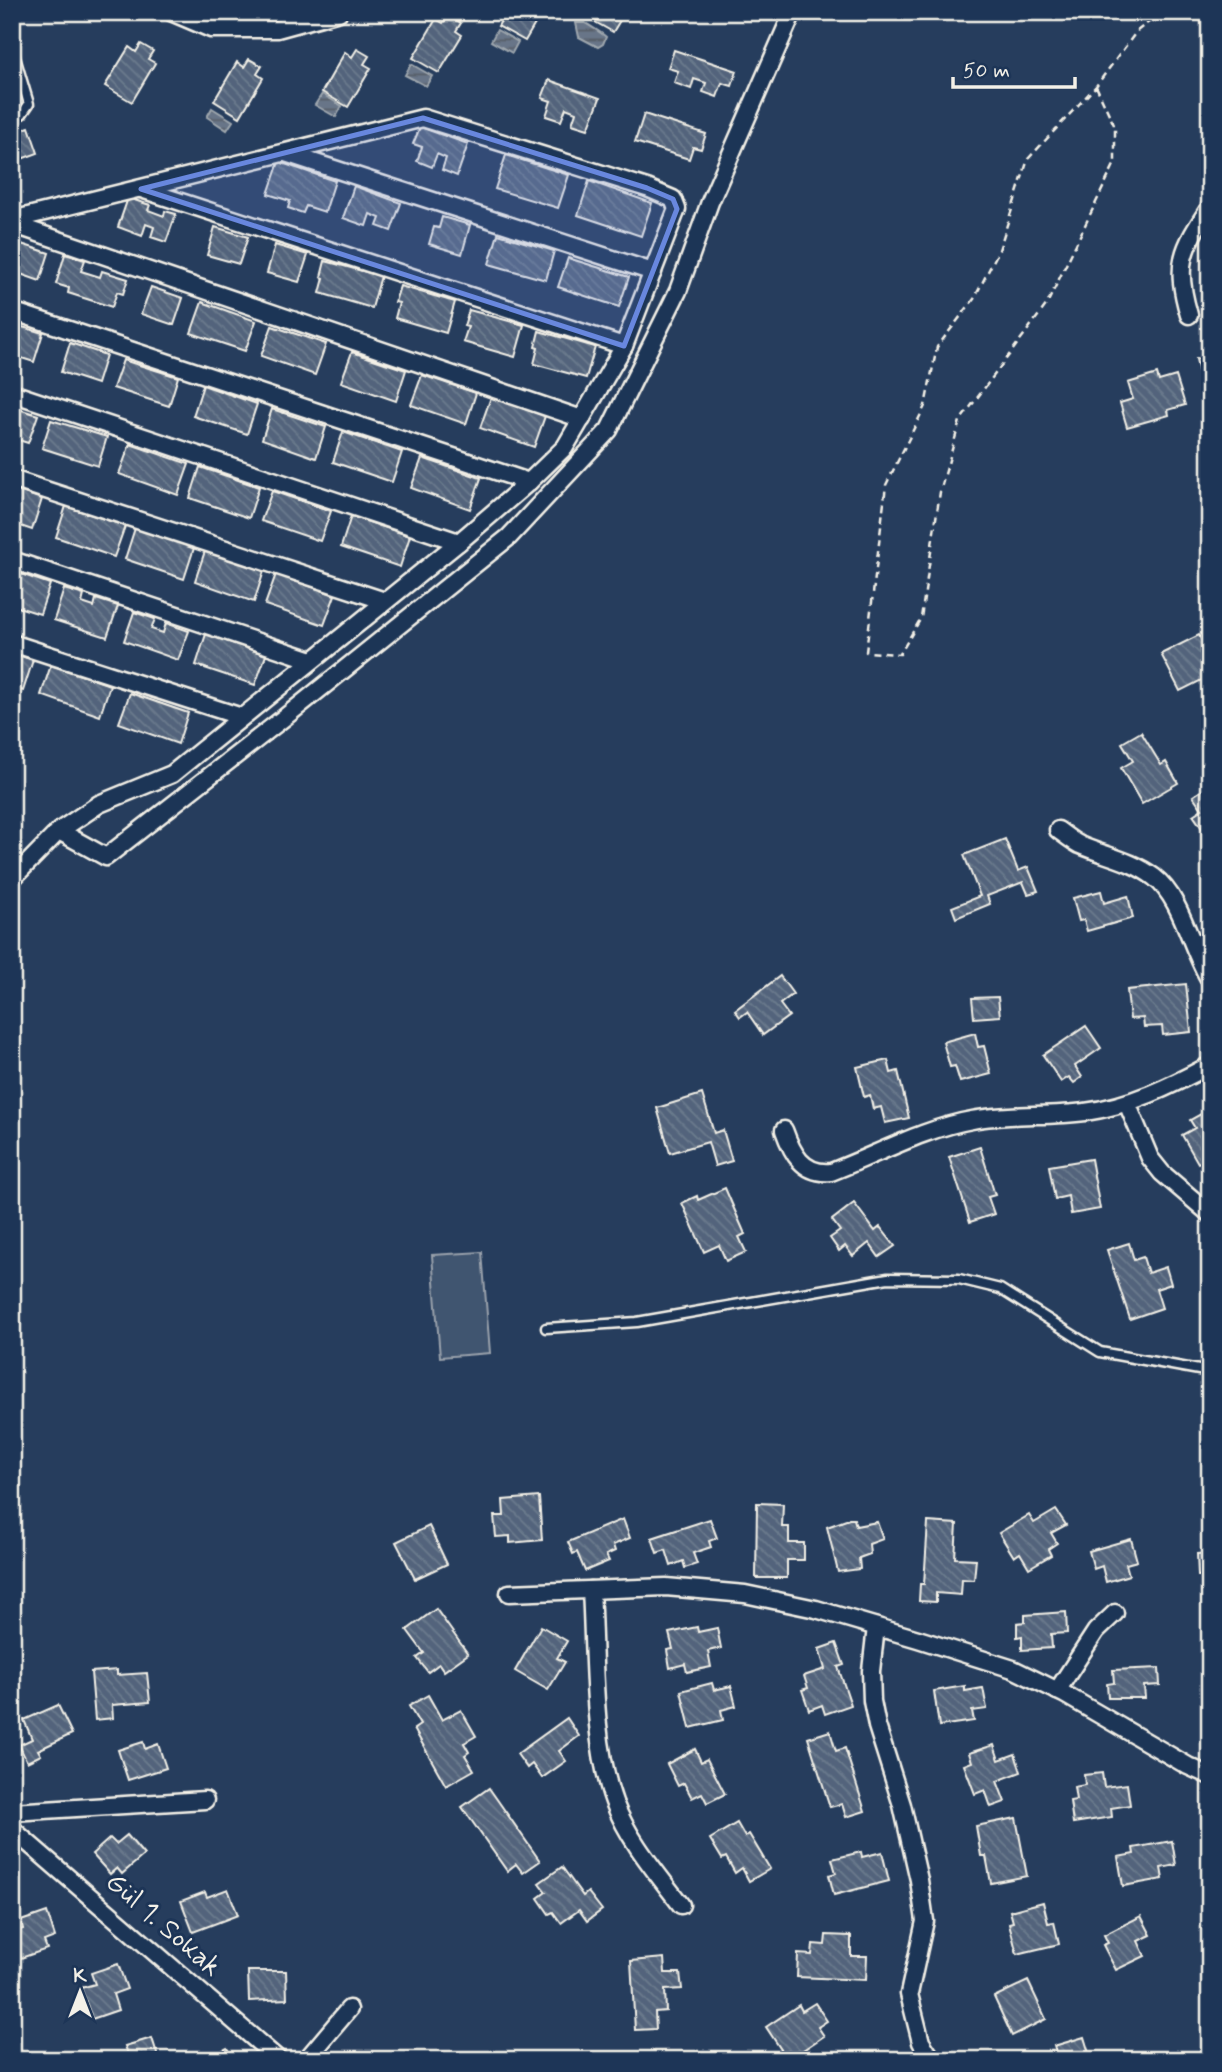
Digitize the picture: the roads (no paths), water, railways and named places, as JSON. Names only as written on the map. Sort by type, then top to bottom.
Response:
[{"type":"street","points":[[171,12],[211,29],[276,29],[339,12]]},
{"type":"street","points":[[59,831],[106,857],[509,537],[610,430],[678,291],[710,202],[793,12]]},
{"type":"street","points":[[12,222],[423,117],[647,188],[673,199],[677,209],[624,346],[565,447],[459,542],[172,774],[99,804],[59,831],[12,879]]},
{"type":"street","points":[[285,153],[653,272]]},
{"type":"street","points":[[141,189],[624,346]]},
{"type":"street","points":[[1189,315],[1181,274],[1183,253],[1189,238],[1210,207]]},
{"type":"street","points":[[12,222],[582,419]]},
{"type":"street","points":[[12,311],[529,482]]},
{"type":"street","points":[[12,393],[459,542]]},
{"type":"street","points":[[12,479],[386,601]]},
{"type":"street","points":[[12,560],[313,660]]},
{"type":"street","points":[[12,643],[242,718]]},
{"type":"street","points":[[1058,830],[1080,845],[1119,858],[1156,878],[1170,894],[1201,967],[1210,980]]},
{"type":"street","points":[[784,1130],[790,1147],[800,1162],[810,1170],[831,1172],[937,1129],[972,1120],[1085,1112],[1127,1103],[1178,1082],[1210,1065]]},
{"type":"street","points":[[1127,1103],[1150,1158],[1162,1173],[1210,1214]]},
{"type":"street","points":[[509,1592],[666,1587],[745,1594],[816,1609],[1013,1669],[1058,1691],[1210,1776]]},
{"type":"street","points":[[591,1590],[599,1734],[604,1768],[615,1804],[634,1841],[681,1905]]},
{"type":"street","points":[[1058,1691],[1080,1652],[1096,1631],[1115,1613]]},
{"type":"street","points":[[876,1627],[871,1671],[872,1701],[877,1726],[902,1805],[925,1921],[909,1994],[921,2042],[933,2060]]},
{"type":"street","points":[[12,1812],[205,1800]]},
{"type":"street","name":"Gül 1. Sokak","points":[[12,1829],[279,2060]]},
{"type":"street","points":[[306,2060],[349,2008]]},
{"type":"lane","points":[[12,47],[29,104],[22,114],[12,118]]},
{"type":"lane","points":[[546,1328],[637,1322],[888,1278],[959,1279],[999,1289],[1100,1352],[1210,1372]]}]
